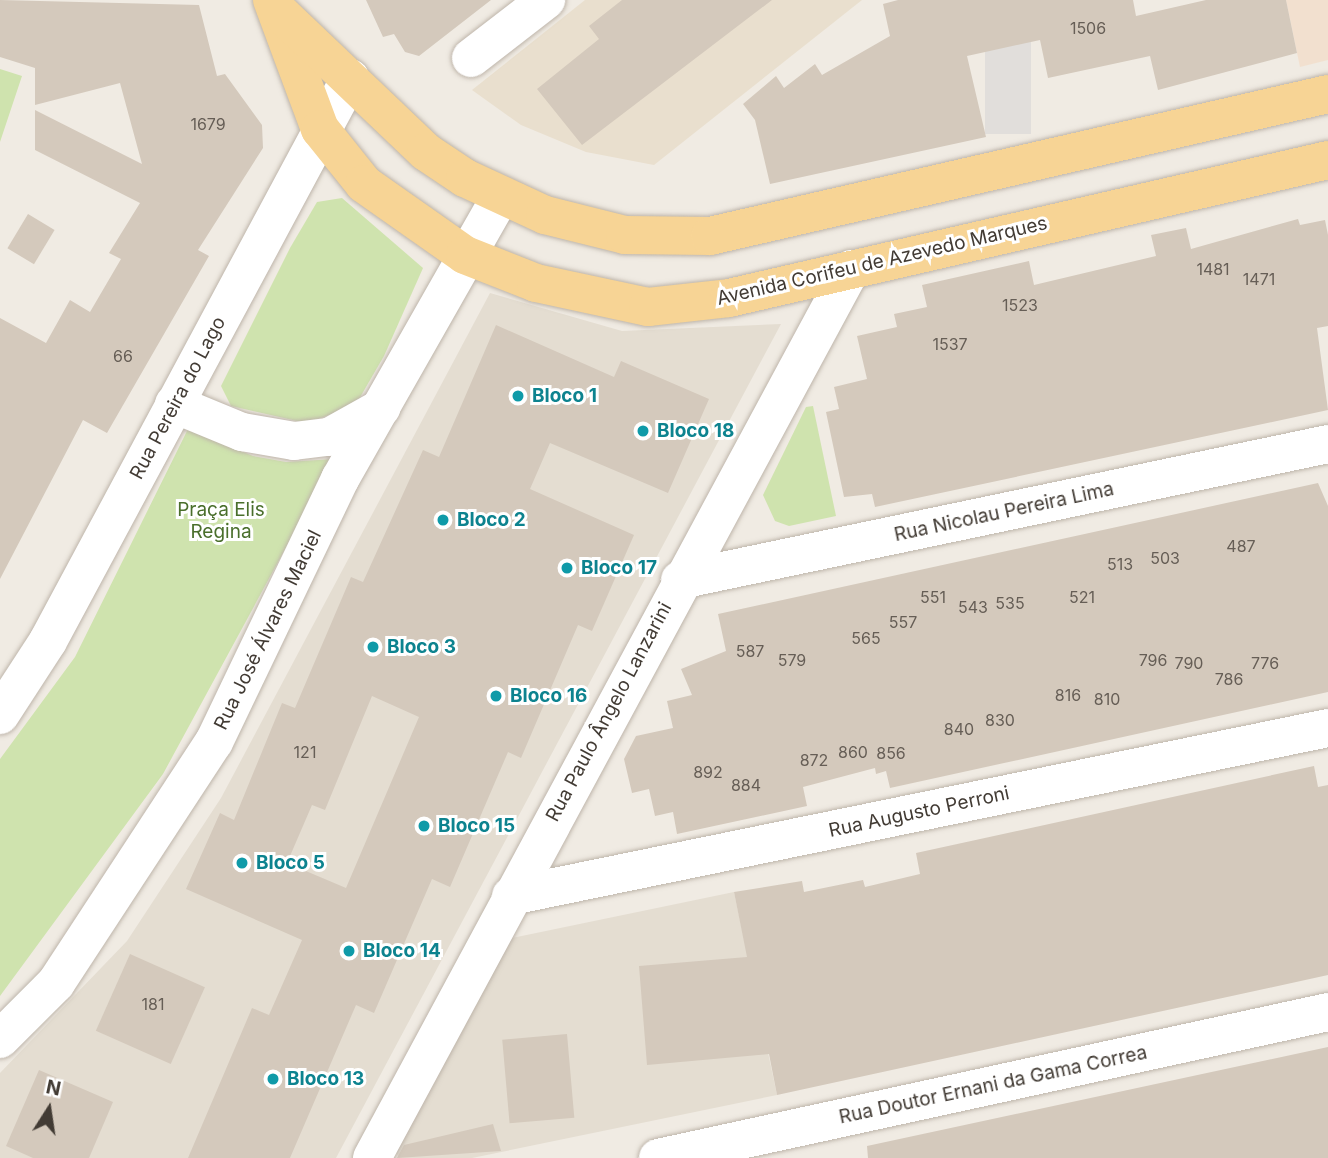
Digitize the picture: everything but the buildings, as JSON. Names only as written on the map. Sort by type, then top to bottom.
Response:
[{"type":"main road","name":"Avenida Corifeu de Azevedo Marques","points":[[274,5],[426,152],[500,197],[625,235],[709,236],[1328,94]]},
{"type":"main road","name":"Avenida Corifeu de Azevedo Marques","points":[[274,5],[320,129],[364,184],[465,256],[536,283],[648,307],[729,298],[1328,160]]},
{"type":"street","points":[[471,58],[546,0]]},
{"type":"street","name":"Rua Pereira do Lago","points":[[0,715],[48,641],[320,129],[350,78]]},
{"type":"street","name":"Rua José Álvares Maciel","points":[[0,1039],[56,983],[214,742],[381,408],[500,197]]},
{"type":"street","name":"Rua Paulo Ângelo Lanzarini","points":[[372,1158],[680,580],[851,269]]},
{"type":"street","points":[[174,404],[242,432],[294,441],[329,436],[381,408]]},
{"type":"street","name":"Rua Nicolau Pereira Lima","points":[[680,580],[1328,444]]},
{"type":"street","name":"Rua Augusto Perroni","points":[[511,897],[1328,729]]},
{"type":"street","name":"Rua Doutor Ernani da Gama Correa","points":[[658,1158],[1328,1012]]},
{"type":"shaded area","points":[[585,0],[862,0],[654,165],[586,152],[521,125],[472,90]]},
{"type":"shaded area","points":[[985,0],[1031,0],[1031,134],[985,134]]},
{"type":"shaded area","points":[[1286,0],[1328,0],[1328,60],[1300,67]]},
{"type":"shaded area","points":[[490,293],[622,331],[781,324],[336,1158],[0,1158],[0,1073],[127,941],[221,798]]},
{"type":"shaded area","points":[[734,892],[777,1095],[472,1158],[399,1158],[395,1150],[512,938]]},
{"type":"green space","points":[[0,69],[22,76],[0,142]]},
{"type":"green space","points":[[342,198],[423,268],[384,356],[355,406],[306,423],[231,406],[221,386],[290,248],[317,202]]},
{"type":"green space","points":[[813,406],[836,516],[789,526],[775,521],[763,495],[806,407]]},
{"type":"green space","name":"Praça Elis Regina","points":[[188,429],[253,456],[286,462],[334,459],[163,774],[0,996],[0,759],[75,657]]},
{"type":"place","name":"Bloco 1","points":[[518,396]]},
{"type":"place","name":"Bloco 18","points":[[643,431]]},
{"type":"place","name":"Bloco 2","points":[[443,520]]},
{"type":"place","name":"Bloco 17","points":[[567,568]]},
{"type":"place","name":"Bloco 3","points":[[373,647]]},
{"type":"place","name":"Bloco 16","points":[[496,696]]},
{"type":"place","name":"Bloco 15","points":[[424,826]]},
{"type":"place","name":"Bloco 5","points":[[242,863]]},
{"type":"place","name":"Bloco 14","points":[[349,951]]},
{"type":"place","name":"Bloco 13","points":[[273,1079]]}]
